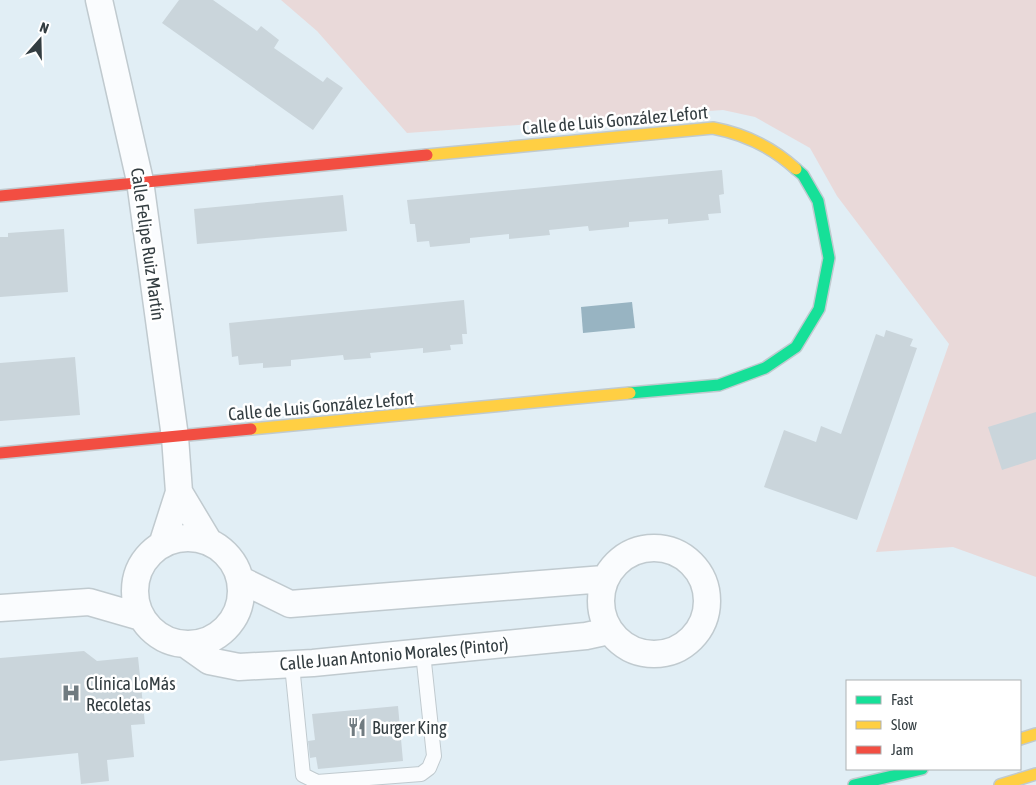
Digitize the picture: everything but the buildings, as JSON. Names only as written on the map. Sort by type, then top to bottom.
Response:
[{"type":"main road","name":"Calle de Luis González Lefort","points":[[0,196],[140,181],[714,128],[735,132],[777,152],[802,175],[818,201],[829,258],[820,309],[796,347],[765,368],[733,382],[712,386],[0,453]]},
{"type":"main road","points":[[1021,739],[1036,734]]},
{"type":"main road","points":[[854,785],[918,770]]},
{"type":"main road","points":[[1000,785],[1036,774]]},
{"type":"street","name":"Calle Felipe Ruiz Martín","points":[[99,0],[140,181],[175,437],[179,492],[162,545]]},
{"type":"street","name":"Calle Felipe Ruiz Martín","points":[[179,492],[210,542]]},
{"type":"street","points":[[89,602],[138,572],[148,557],[162,545],[177,539],[194,538],[210,542],[224,551],[234,564],[241,580],[242,596],[238,612],[229,626],[216,636],[201,643],[185,644],[171,642],[149,627],[141,616],[135,595],[138,572]]},
{"type":"street","points":[[659,548],[676,553],[691,563],[702,577],[707,594],[706,612],[700,629],[688,642],[673,652],[655,655],[637,652],[621,644],[609,631],[602,616],[600,600],[604,579],[625,556],[641,549],[659,548]]},
{"type":"street","points":[[241,580],[290,604],[604,579]]},
{"type":"street","points":[[0,608],[89,602],[141,616]]},
{"type":"street","name":"Calle Juan Antonio Morales (Pintor)","points":[[185,644],[209,661],[240,667],[292,665],[423,653],[586,636],[609,631]]},
{"type":"lane","points":[[292,665],[303,775],[317,782],[421,774],[429,768],[434,756],[423,653]]},
{"type":"shaded area","points":[[281,0],[1036,0],[1036,577],[953,547],[876,552],[949,344],[837,196],[810,148],[755,117],[723,110],[407,133],[317,31]]},
{"type":"water","points":[[632,302],[635,328],[583,333],[581,307]]},
{"type":"traffic: fast","points":[[630,393],[719,385],[765,368],[796,347],[819,309],[829,258],[818,201],[803,175],[796,169]]},
{"type":"traffic: fast","points":[[854,785],[918,770]]},
{"type":"traffic: slow","points":[[427,155],[713,128],[758,142],[796,169]]},
{"type":"traffic: slow","points":[[251,429],[630,393]]},
{"type":"traffic: slow","points":[[1021,739],[1036,734]]},
{"type":"traffic: slow","points":[[1000,785],[1036,774]]},
{"type":"traffic: jam","points":[[0,196],[427,155]]},
{"type":"traffic: jam","points":[[0,453],[251,429]]},
{"type":"place","name":"Clínica LoMás Recoletas","points":[[71,693]]},
{"type":"place","name":"Burger King","points":[[357,727]]}]
